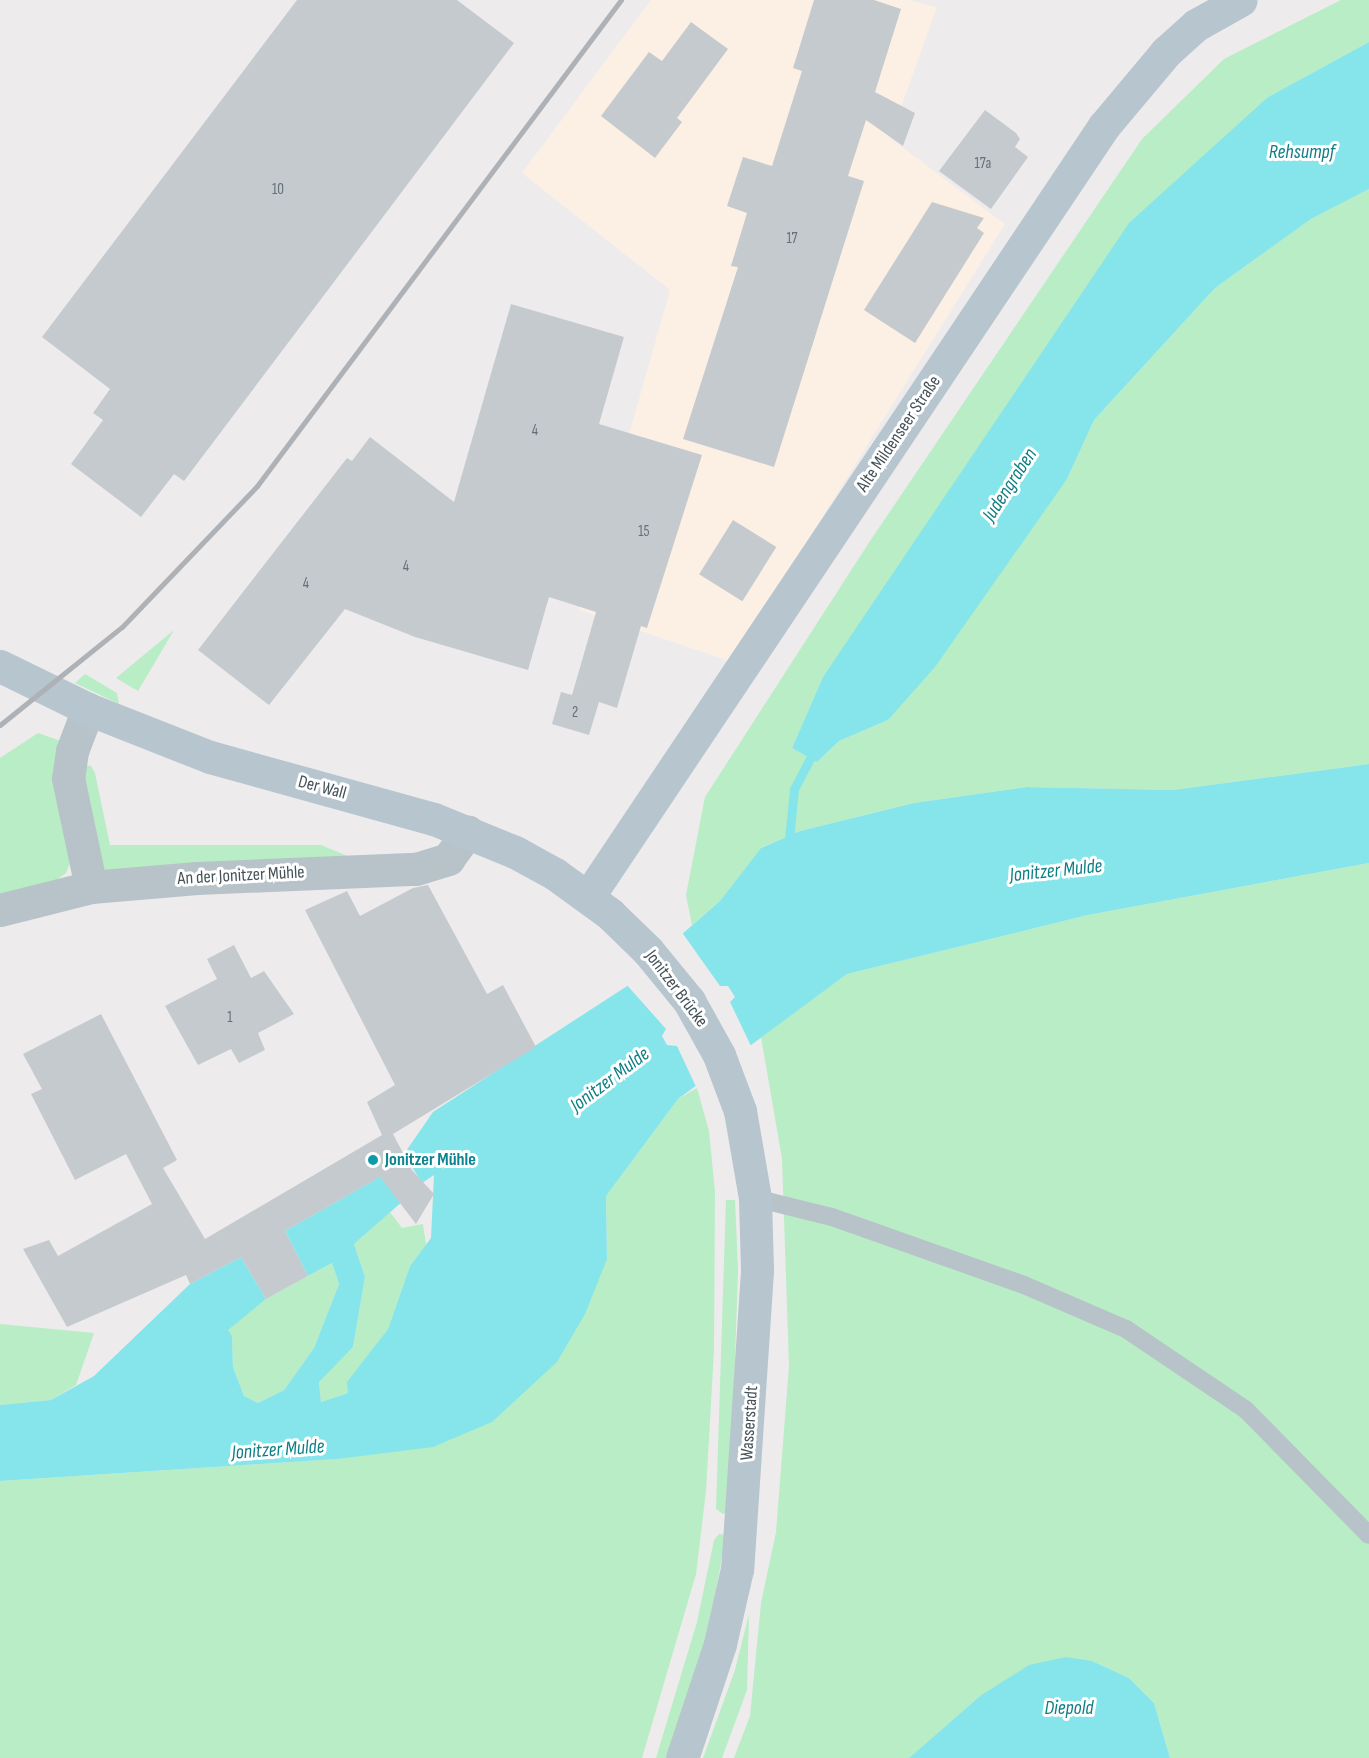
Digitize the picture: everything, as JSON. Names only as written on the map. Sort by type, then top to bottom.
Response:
[{"type":"main road","name":"Alte Mildenseer Straße","points":[[588,897],[1104,126],[1166,52],[1196,25],[1235,1]]},
{"type":"main road","name":"Der Wall","points":[[0,666],[88,709],[210,757],[468,831],[515,852],[588,897],[631,933]]},
{"type":"main road","name":"Jonitzer Brücke","points":[[631,933],[689,1001],[730,1082]]},
{"type":"main road","name":"Wasserstadt","points":[[682,1758],[720,1644],[737,1569],[753,1364],[755,1198],[749,1151],[730,1082]]},
{"type":"street","points":[[88,709],[72,751],[68,778],[91,887]]},
{"type":"street","name":"An der Jonitzer Mühle","points":[[0,910],[91,887],[197,878],[416,869],[448,859],[468,831]]},
{"type":"lane","points":[[755,1198],[832,1217],[1024,1286],[1126,1329],[1246,1410],[1369,1535]]},
{"type":"shaded area","points":[[651,0],[908,0],[937,7],[890,138],[1005,224],[732,662],[579,610],[670,290],[522,173]]},
{"type":"green space","points":[[1341,0],[1369,0],[1369,42],[1268,97],[870,612],[823,677],[792,748],[817,762],[839,741],[888,720],[1067,479],[1094,420],[1215,288],[1311,219],[1369,189],[1369,764],[1173,790],[1027,787],[914,803],[800,831],[762,847],[720,901],[692,925],[686,895],[705,797],[870,541],[1142,139],[1224,59]]},
{"type":"green space","points":[[174,630],[138,691],[116,678]]},
{"type":"green space","points":[[85,674],[117,693],[119,704],[75,683]]},
{"type":"green space","points":[[38,733],[61,741],[72,858],[66,873],[51,884],[0,896],[0,758]]},
{"type":"green space","points":[[83,765],[91,766],[95,773],[110,845],[321,845],[367,864],[104,872],[83,780]]},
{"type":"green space","points":[[1369,863],[1369,1758],[1170,1758],[1154,1703],[1129,1678],[1092,1661],[980,1696],[909,1758],[734,1758],[750,1716],[761,1603],[776,1532],[789,1366],[782,1159],[761,1037],[847,974],[1088,915]]},
{"type":"green space","points":[[697,1088],[709,1131],[715,1192],[714,1350],[706,1491],[696,1574],[642,1758],[0,1758],[0,1481],[337,1459],[607,1259],[606,1196],[678,1099]]},
{"type":"green space","points":[[726,1200],[735,1200],[738,1270],[731,1482],[728,1512],[723,1514],[716,1509]]},
{"type":"green space","points":[[390,1212],[402,1228],[423,1224],[426,1245],[410,1266],[388,1329],[348,1382],[348,1393],[321,1402],[319,1381],[353,1347],[365,1277],[354,1244]]},
{"type":"green space","points":[[332,1263],[339,1284],[314,1348],[284,1390],[258,1403],[244,1396],[233,1367],[232,1336],[227,1330],[266,1299]]},
{"type":"green space","points":[[0,1324],[94,1333],[76,1385],[51,1400],[0,1405]]},
{"type":"green space","points":[[719,1534],[726,1535],[710,1624],[667,1758],[656,1758],[697,1622],[714,1540]]},
{"type":"green space","points":[[749,1614],[747,1690],[722,1758],[703,1758],[735,1670]]},
{"type":"water","name":"Rehsumpf","points":[[1369,42],[1369,189],[1311,219],[1215,288],[1094,420],[1067,479],[935,667],[888,720],[839,741],[817,762],[792,748],[823,677],[1129,223],[1268,97]]},
{"type":"water","name":"Jonitzer Mulde","points":[[1369,764],[1369,863],[1088,915],[847,974],[678,1099],[606,1196],[607,1259],[585,1314],[557,1362],[492,1422],[433,1447],[337,1459],[0,1481],[0,1405],[51,1400],[94,1376],[190,1284],[241,1257],[266,1299],[228,1330],[232,1336],[233,1367],[244,1396],[258,1403],[284,1390],[314,1348],[339,1284],[332,1263],[308,1276],[285,1231],[399,1166],[412,1193],[354,1244],[365,1277],[353,1347],[319,1382],[321,1402],[348,1393],[347,1382],[388,1329],[410,1266],[431,1238],[434,1175],[422,1183],[404,1154],[433,1112],[638,979],[673,942],[720,901],[761,848],[800,831],[914,803],[1027,787],[1173,790]]},
{"type":"water","name":"Diepold","points":[[1066,1657],[1092,1661],[1129,1678],[1154,1703],[1170,1758],[909,1758],[980,1696],[1029,1665]]},
{"type":"pier","points":[[681,931],[720,986],[728,986],[735,997],[730,1002],[752,1048],[698,1091],[677,1046],[667,1045],[662,1036],[666,1029],[626,984]]},
{"type":"building","points":[[297,0],[457,0],[514,43],[184,481],[174,474],[141,517],[71,464],[103,420],[93,413],[110,389],[42,337]]},
{"type":"building","points":[[814,0],[874,0],[901,9],[875,92],[915,113],[903,146],[866,120],[848,176],[864,181],[774,467],[683,439],[738,267],[731,266],[747,213],[727,206],[743,157],[772,166],[802,71],[793,68]]},
{"type":"building","points":[[691,22],[728,49],[677,118],[682,122],[655,158],[601,116],[649,52],[662,61]]},
{"type":"building","points":[[985,110],[1016,133],[1020,139],[1015,147],[1028,157],[991,209],[939,171]]},
{"type":"building","points":[[932,202],[984,218],[977,228],[984,233],[915,343],[864,310]]},
{"type":"building","points":[[511,304],[624,337],[599,424],[702,455],[647,628],[641,626],[617,708],[599,702],[589,735],[552,724],[561,692],[572,695],[596,612],[549,597],[528,670],[415,637],[345,609],[269,705],[198,650],[347,458],[352,461],[370,437],[454,502]]},
{"type":"building","points":[[733,520],[776,547],[742,601],[699,574]]},
{"type":"building","points":[[428,885],[487,994],[503,985],[536,1047],[393,1134],[412,1170],[434,1194],[416,1224],[380,1177],[285,1231],[308,1276],[266,1299],[241,1257],[190,1284],[186,1275],[67,1327],[23,1249],[49,1240],[58,1256],[152,1204],[126,1154],[75,1180],[31,1094],[42,1089],[23,1054],[101,1014],[177,1160],[163,1168],[205,1239],[382,1135],[367,1102],[395,1085],[305,910],[347,891],[360,916],[413,888]]},
{"type":"building","points":[[234,945],[251,978],[264,971],[294,1014],[258,1033],[265,1050],[239,1063],[231,1049],[198,1065],[165,1006],[217,979],[207,959]]},
{"type":"waterway","name":"Judengraben","points":[[788,850],[794,789],[816,747]]},
{"type":"railway","points":[[0,725],[122,627],[257,486],[621,0]]},
{"type":"place","name":"Jonitzer Mühle","points":[[373,1160]]}]
